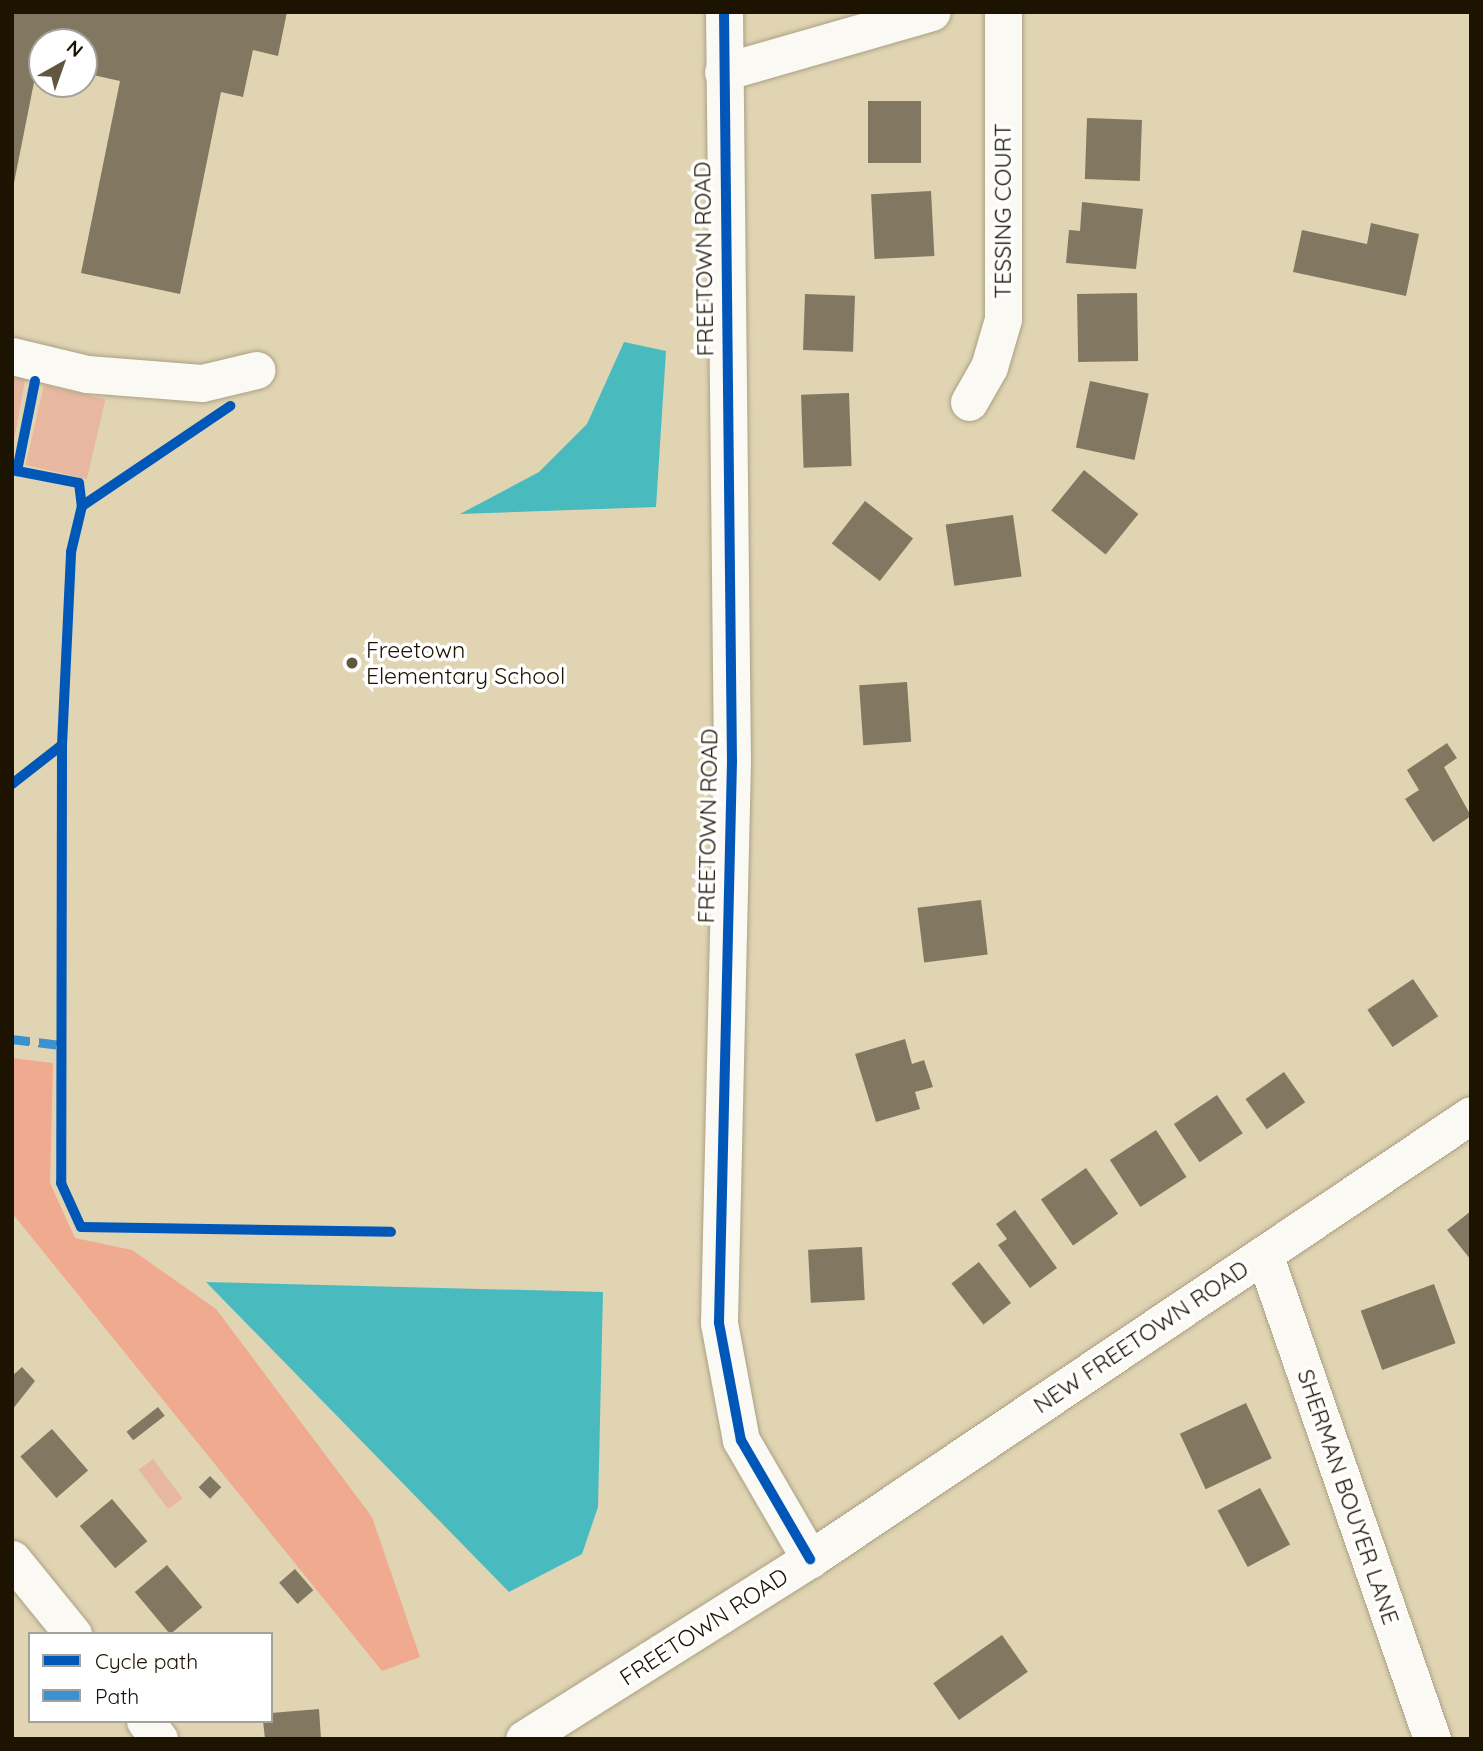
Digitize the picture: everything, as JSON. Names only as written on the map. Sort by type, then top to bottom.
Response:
[{"type":"street","name":"FREETOWN ROAD","points":[[524,1739],[810,1559],[741,1440],[719,1323],[732,761],[724,12]]},
{"type":"street","points":[[723,72],[932,12]]},
{"type":"street","name":"TESSING COURT","points":[[969,401],[989,367],[1003,319],[1003,12]]},
{"type":"street","points":[[12,356],[87,374],[202,383],[256,370]]},
{"type":"street","name":"NEW FREETOWN ROAD","points":[[810,1559],[1471,1115]]},
{"type":"street","name":"SHERMAN BOUYER LANE","points":[[1264,1254],[1432,1739]]},
{"type":"street","points":[[12,1559],[72,1632]]},
{"type":"street","points":[[147,1723],[159,1739]]},
{"type":"shaded area","points":[[12,373],[26,375],[12,451]]},
{"type":"shaded area","points":[[44,385],[105,399],[87,479],[26,465]]},
{"type":"shaded area","points":[[12,1058],[53,1063],[50,1183],[75,1238],[132,1250],[216,1309],[372,1517],[420,1657],[382,1671],[12,1213]]},
{"type":"shaded area","points":[[153,1459],[182,1498],[168,1509],[139,1470]]},
{"type":"water","points":[[624,342],[666,351],[656,507],[460,514],[539,472],[587,424]]},
{"type":"water","points":[[206,1282],[603,1292],[598,1507],[582,1554],[509,1592]]},
{"type":"building","points":[[12,12],[287,12],[278,56],[253,50],[243,97],[221,92],[180,294],[81,273],[120,81],[98,76],[98,28],[28,28],[28,98],[31,98],[12,193]]},
{"type":"building","points":[[868,101],[921,101],[921,163],[868,163]]},
{"type":"building","points":[[1087,118],[1142,120],[1140,181],[1085,179]]},
{"type":"building","points":[[931,191],[934,256],[874,259],[871,194]]},
{"type":"building","points":[[1082,202],[1143,209],[1136,269],[1066,263],[1069,230],[1080,231]]},
{"type":"building","points":[[1371,223],[1419,234],[1406,296],[1293,272],[1302,230],[1367,244]]},
{"type":"building","points":[[1137,293],[1138,361],[1078,362],[1077,294]]},
{"type":"building","points":[[805,294],[855,296],[853,352],[803,350]]},
{"type":"building","points":[[1090,381],[1149,393],[1135,460],[1076,448]]},
{"type":"building","points":[[849,393],[852,466],[804,468],[801,395]]},
{"type":"building","points":[[1084,470],[1138,514],[1106,554],[1051,510]]},
{"type":"building","points":[[865,501],[913,539],[880,581],[832,544]]},
{"type":"building","points":[[1013,515],[1022,576],[954,586],[946,524]]},
{"type":"building","points":[[907,682],[911,742],[863,745],[859,685]]},
{"type":"building","points":[[1447,743],[1457,758],[1444,767],[1471,816],[1433,842],[1405,799],[1419,790],[1407,770]]},
{"type":"building","points":[[981,900],[988,955],[924,962],[917,908]]},
{"type":"building","points":[[1413,979],[1438,1016],[1393,1047],[1367,1010]]},
{"type":"building","points":[[905,1039],[912,1064],[924,1060],[933,1087],[915,1092],[920,1109],[876,1122],[855,1054]]},
{"type":"building","points":[[1284,1072],[1305,1102],[1267,1129],[1245,1099]]},
{"type":"building","points":[[1217,1095],[1243,1133],[1200,1162],[1174,1124]]},
{"type":"building","points":[[1156,1130],[1186,1177],[1140,1207],[1110,1160]]},
{"type":"building","points":[[1086,1168],[1118,1214],[1073,1245],[1041,1200]]},
{"type":"building","points":[[1015,1210],[1057,1268],[1030,1288],[998,1245],[1007,1239],[996,1224]]},
{"type":"building","points":[[1471,1211],[1471,1260],[1447,1230]]},
{"type":"building","points":[[862,1247],[865,1300],[811,1303],[808,1250]]},
{"type":"building","points":[[979,1262],[1011,1303],[983,1325],[951,1284]]},
{"type":"building","points":[[1434,1284],[1456,1343],[1382,1370],[1361,1311]]},
{"type":"building","points":[[22,1367],[35,1381],[12,1410],[12,1376]]},
{"type":"building","points":[[1246,1403],[1272,1458],[1206,1489],[1180,1434]]},
{"type":"building","points":[[158,1407],[165,1416],[133,1440],[126,1432]]},
{"type":"building","points":[[52,1429],[88,1471],[56,1498],[20,1457]]},
{"type":"building","points":[[210,1476],[221,1487],[210,1499],[199,1487]]},
{"type":"building","points":[[1260,1488],[1290,1545],[1248,1567],[1218,1511]]},
{"type":"building","points":[[112,1499],[147,1541],[115,1568],[80,1526]]},
{"type":"building","points":[[167,1565],[202,1607],[173,1632],[168,1632],[135,1592]]},
{"type":"building","points":[[295,1569],[313,1590],[298,1604],[279,1583]]},
{"type":"building","points":[[1002,1635],[1028,1672],[959,1720],[933,1683]]},
{"type":"building","points":[[319,1709],[321,1739],[265,1739],[263,1723],[273,1723],[273,1713]]},
{"type":"marked path","points":[[12,1039],[61,1045]]},
{"type":"cycle path","points":[[724,12],[732,761],[719,1323],[741,1440],[810,1559]]},
{"type":"cycle path","points":[[35,381],[17,471],[79,483],[82,506]]},
{"type":"cycle path","points":[[12,784],[62,745],[71,552],[82,506],[230,406]]},
{"type":"cycle path","points":[[62,745],[61,1183],[81,1227],[391,1232]]},
{"type":"place","name":"Freetown Elementary School","points":[[352,663]]}]
